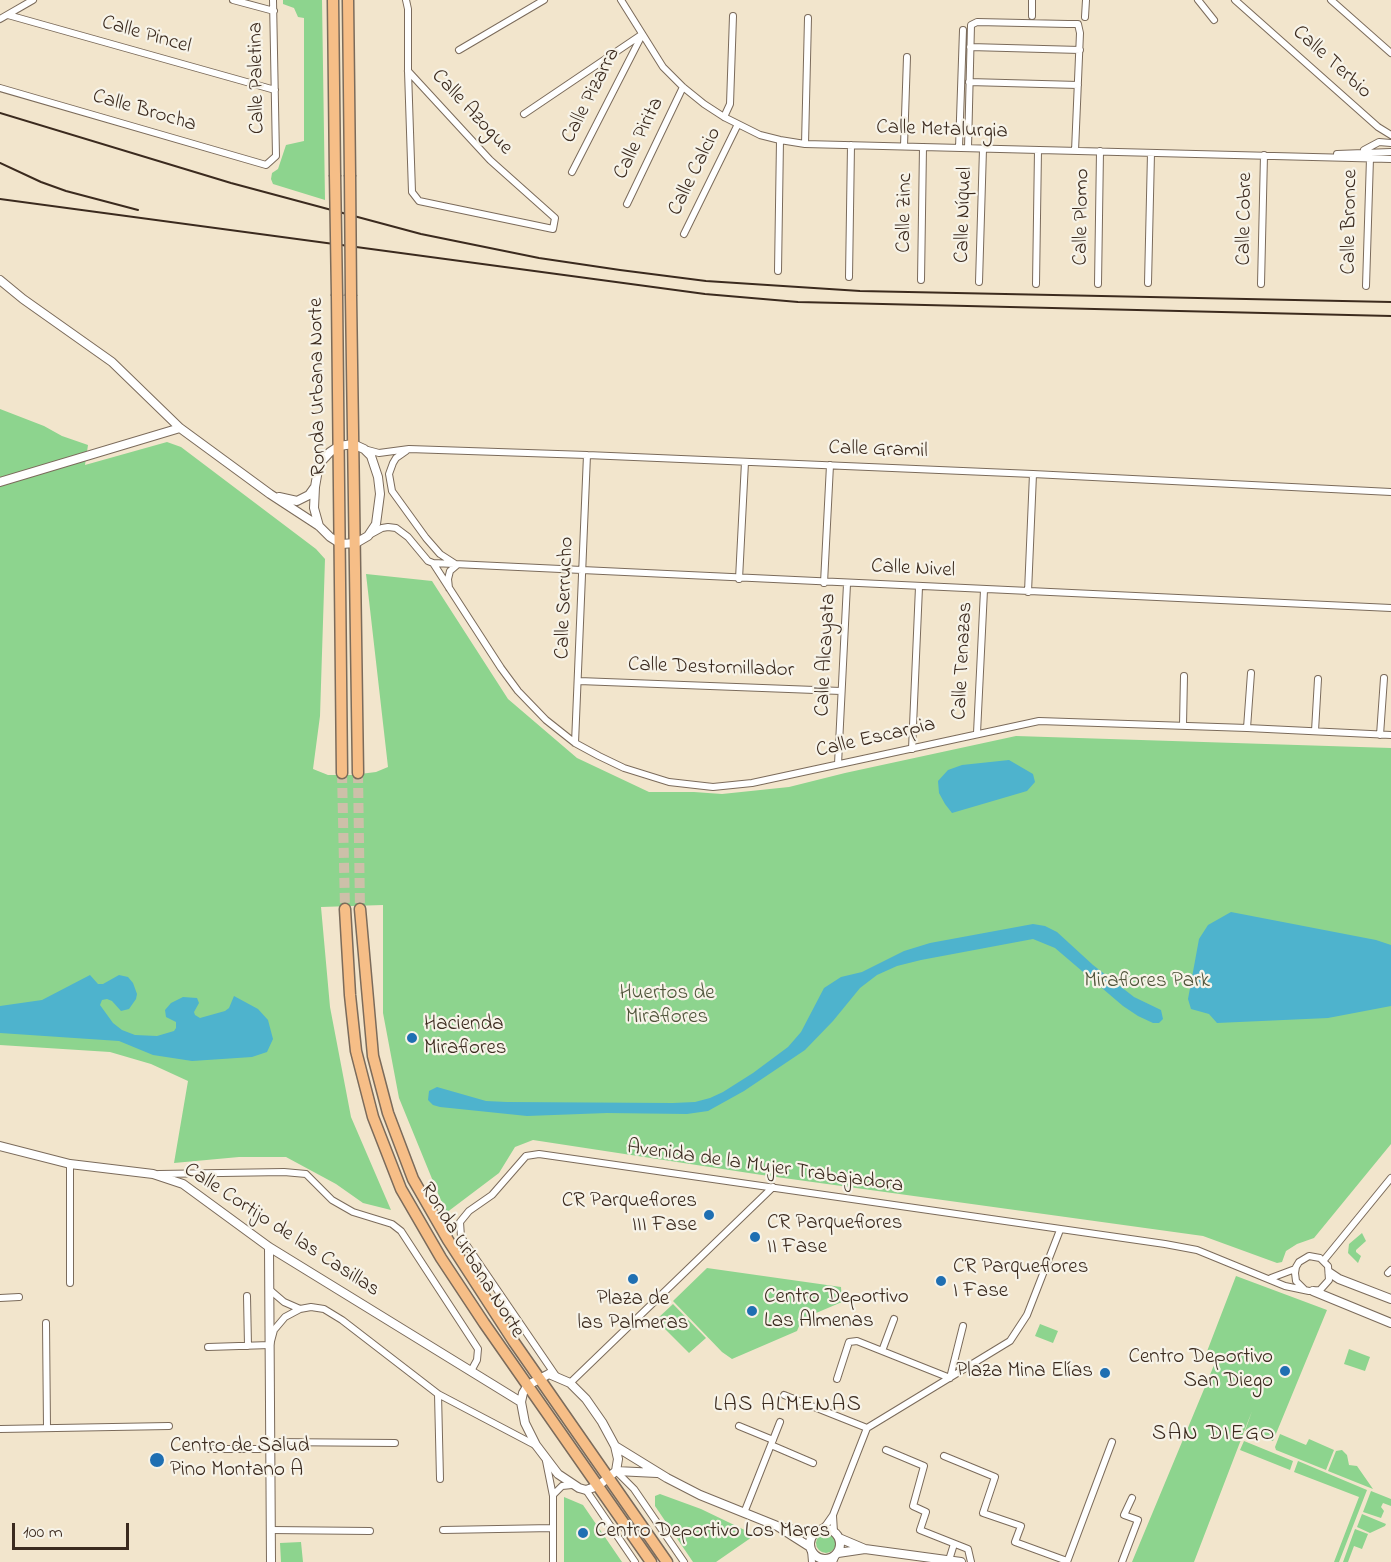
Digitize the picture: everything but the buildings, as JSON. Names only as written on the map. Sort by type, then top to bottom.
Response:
[{"type":"main road","name":"Ronda Urbana Norte","points":[[333,0],[342,773]]},
{"type":"main road","name":"Ronda Urbana Norte","points":[[348,0],[351,296],[358,446],[356,543],[358,773]]},
{"type":"main road","name":"Ronda Urbana Norte","points":[[345,909],[356,1050],[372,1117],[385,1152],[412,1210],[441,1258],[651,1562]]},
{"type":"main road","name":"Ronda Urbana Norte","points":[[360,909],[373,1056],[388,1113],[413,1179],[455,1250],[540,1378],[613,1475],[667,1562]]},
{"type":"street","points":[[0,19],[33,0]]},
{"type":"street","points":[[234,0],[274,11]]},
{"type":"street","name":"Calle Paletina","points":[[273,0],[276,156]]},
{"type":"street","name":"Calle Azogue","points":[[406,0],[408,9],[408,71],[412,192],[419,201],[553,229],[555,218],[490,160],[408,71]]},
{"type":"street","points":[[459,50],[544,0]]},
{"type":"street","points":[[1032,0],[1032,16]]},
{"type":"street","points":[[1086,0],[1086,17]]},
{"type":"street","points":[[1198,0],[1214,20]]},
{"type":"street","name":"Calle Terbio","points":[[1235,0],[1378,128],[1391,135]]},
{"type":"street","points":[[1331,0],[1391,53]]},
{"type":"street","name":"Calle Metalurgia","points":[[624,2],[663,67],[683,87],[724,117],[760,135],[780,140],[805,144],[1369,159],[1375,155],[1391,155]]},
{"type":"street","name":"Calle Pincel","points":[[8,15],[275,90]]},
{"type":"street","points":[[724,117],[730,104],[734,16]]},
{"type":"street","points":[[805,144],[808,18]]},
{"type":"street","points":[[968,148],[971,25],[977,22],[1068,24],[1080,26],[1075,151]]},
{"type":"street","points":[[959,148],[963,30]]},
{"type":"street","points":[[524,114],[642,35]]},
{"type":"street","name":"Calle Pizarra","points":[[572,172],[642,35]]},
{"type":"street","points":[[970,47],[1080,50]]},
{"type":"street","points":[[904,146],[907,57]]},
{"type":"street","points":[[969,82],[1078,85]]},
{"type":"street","name":"Calle Pirita","points":[[627,204],[683,87]]},
{"type":"street","name":"Calle Brocha","points":[[0,88],[266,165],[276,156]]},
{"type":"street","name":"Calle Calcio","points":[[684,234],[738,124]]},
{"type":"street","points":[[1378,128],[1381,137],[1379,142]]},
{"type":"street","points":[[778,271],[780,140]]},
{"type":"street","points":[[1358,153],[1379,142],[1391,142]]},
{"type":"street","points":[[849,277],[851,145]]},
{"type":"street","name":"Calle Zinc","points":[[921,280],[923,147]]},
{"type":"street","name":"Calle Níquel","points":[[979,282],[983,149]]},
{"type":"street","points":[[1036,284],[1038,150]]},
{"type":"street","name":"Calle Plomo","points":[[1098,284],[1100,151]]},
{"type":"street","points":[[1148,283],[1151,153]]},
{"type":"street","name":"Calle Metalurgia","points":[[1322,156],[1358,153],[1391,155]]},
{"type":"street","name":"Calle Cobre","points":[[1261,284],[1264,155]]},
{"type":"street","name":"Calle Bronce","points":[[1366,286],[1369,159]]},
{"type":"street","points":[[0,280],[112,362],[180,428],[341,544],[356,543],[368,536],[376,524],[380,494],[376,467],[371,456],[358,446],[339,446],[319,464],[314,508],[319,526]]},
{"type":"street","points":[[0,482],[180,428]]},
{"type":"street","name":"Calle Gramil","points":[[358,446],[379,453],[409,449],[587,455],[1391,492]]},
{"type":"street","points":[[409,449],[393,463],[389,474],[392,491],[440,554],[457,565],[450,571],[449,590]]},
{"type":"street","name":"Calle Serrucho","points":[[575,743],[584,571],[587,455]]},
{"type":"street","points":[[739,579],[745,462]]},
{"type":"street","points":[[824,583],[830,465]]},
{"type":"street","points":[[1028,592],[1033,474]]},
{"type":"street","points":[[270,494],[297,501],[309,495],[315,487]]},
{"type":"street","name":"Calle Escarpia","points":[[368,536],[388,526],[396,528],[408,537],[428,561],[433,563],[518,691],[546,720],[575,743],[624,768],[669,782],[713,787],[752,783],[1039,721],[1391,735]]},
{"type":"street","name":"Calle Nivel","points":[[433,563],[1391,609]]},
{"type":"street","name":"Calle Alcayata","points":[[838,764],[847,584]]},
{"type":"street","points":[[912,749],[919,587]]},
{"type":"street","name":"Calle Tenazas","points":[[977,733],[984,590]]},
{"type":"street","points":[[1247,728],[1251,673]]},
{"type":"street","points":[[1183,725],[1184,676]]},
{"type":"street","points":[[1380,735],[1384,678]]},
{"type":"street","points":[[1315,731],[1318,679]]},
{"type":"street","name":"Calle Destornillador","points":[[579,681],[841,691]]},
{"type":"street","name":"Calle Cortijo de las Casillas","points":[[0,1146],[70,1164],[153,1174],[183,1184],[269,1247],[521,1402]]},
{"type":"street","name":"Avenida de la Mujer Trabajadora","points":[[556,1377],[461,1237],[460,1222],[469,1210],[492,1195],[526,1156],[539,1154],[1197,1250],[1271,1278],[1285,1286],[1309,1291],[1391,1323]]},
{"type":"street","points":[[70,1164],[70,1283]]},
{"type":"street","points":[[153,1174],[284,1172],[306,1174],[332,1200],[353,1212],[392,1224],[401,1231],[478,1349],[477,1360],[471,1371]]},
{"type":"street","points":[[1324,1260],[1391,1178]]},
{"type":"street","points":[[570,1383],[773,1187]]},
{"type":"street","points":[[812,1562],[811,1539],[833,1515],[867,1428],[1010,1341],[1027,1315],[1060,1230]]},
{"type":"street","points":[[269,1247],[271,1562]]},
{"type":"street","points":[[1330,1273],[1325,1286],[1309,1291],[1296,1281],[1295,1269],[1299,1262],[1309,1256],[1317,1257],[1324,1260],[1330,1273],[1339,1279],[1391,1299]]},
{"type":"street","points":[[1271,1278],[1295,1269]]},
{"type":"street","points":[[270,1290],[285,1302],[300,1309]]},
{"type":"street","points":[[247,1296],[248,1346]]},
{"type":"street","points":[[0,1298],[19,1298]]},
{"type":"street","points":[[270,1346],[274,1330],[285,1317],[300,1309],[311,1307],[324,1309],[342,1320],[438,1394],[536,1445]]},
{"type":"street","points":[[882,1351],[894,1319]]},
{"type":"street","points":[[46,1323],[46,1428]]},
{"type":"street","points":[[950,1378],[963,1326]]},
{"type":"street","points":[[837,1379],[849,1342],[857,1341],[950,1378]]},
{"type":"street","points":[[208,1347],[270,1346]]},
{"type":"street","points":[[613,1475],[618,1459],[615,1446],[586,1399],[570,1383],[549,1374],[528,1385],[521,1402],[525,1423],[536,1445],[558,1474],[572,1485],[586,1490],[635,1562]]},
{"type":"street","points":[[438,1394],[440,1479]]},
{"type":"street","points":[[783,1395],[867,1428]]},
{"type":"street","points":[[744,1513],[780,1422]]},
{"type":"street","points":[[0,1429],[169,1426]]},
{"type":"street","points":[[739,1426],[813,1463]]},
{"type":"street","points":[[945,1456],[996,1477],[983,1513],[1021,1526],[1015,1542],[1067,1561],[1112,1442]]},
{"type":"street","points":[[209,1449],[270,1445],[395,1443]]},
{"type":"street","points":[[615,1446],[657,1473],[700,1495],[777,1526],[803,1532],[827,1529],[865,1549],[961,1562]]},
{"type":"street","points":[[886,1450],[924,1466],[913,1506],[926,1512],[920,1530],[968,1549],[971,1562]]},
{"type":"street","points":[[546,1460],[553,1496],[553,1562]]},
{"type":"street","points":[[635,1472],[631,1480],[634,1489],[684,1562]]},
{"type":"street","points":[[586,1490],[598,1486],[613,1475],[635,1472],[657,1473]]},
{"type":"street","points":[[613,1475],[634,1489]]},
{"type":"street","points":[[553,1496],[562,1486],[572,1485]]},
{"type":"street","points":[[1122,1562],[1138,1520],[1125,1515],[1132,1498]]},
{"type":"street","points":[[833,1515],[840,1544],[836,1557]]},
{"type":"street","points":[[777,1526],[811,1548],[814,1555],[822,1559],[865,1549]]},
{"type":"street","points":[[443,1530],[553,1528]]},
{"type":"street","points":[[271,1530],[370,1531]]},
{"type":"street","points":[[949,1560],[954,1544]]},
{"type":"street","points":[[1044,1562],[1048,1554]]},
{"type":"green space","points":[[283,0],[322,0],[325,200],[273,184],[271,179],[272,173],[278,169],[286,145],[304,141],[304,18],[298,17],[294,8],[283,4]]},
{"type":"green space","name":"Miraflores Park","points":[[0,409],[88,445],[85,465],[167,442],[181,447],[316,549],[325,559],[320,716],[313,769],[328,775],[376,772],[388,767],[366,574],[432,581],[508,699],[577,758],[649,792],[722,794],[789,787],[1016,736],[1391,748],[1391,1144],[1314,1238],[1286,1251],[1282,1262],[1277,1263],[1203,1236],[762,1175],[533,1140],[515,1147],[499,1173],[446,1213],[399,1098],[383,1013],[383,905],[321,907],[330,1007],[351,1117],[391,1210],[363,1203],[336,1184],[286,1157],[239,1157],[174,1163],[188,1081],[151,1064],[110,1052],[0,1045]]},
{"type":"green space","points":[[1362,1233],[1366,1241],[1356,1250],[1361,1256],[1358,1263],[1348,1253],[1349,1244]]},
{"type":"green space","name":"Centro Deportivo Las Almenas","points":[[707,1268],[841,1287],[842,1302],[802,1319],[797,1331],[732,1359],[722,1352],[673,1301]]},
{"type":"green space","points":[[1236,1276],[1327,1310],[1273,1441],[1245,1431],[1252,1411],[1194,1562],[1132,1562],[1217,1358],[1206,1354]]},
{"type":"green space","points":[[673,1304],[706,1338],[689,1353],[656,1320]]},
{"type":"green space","points":[[1040,1324],[1058,1331],[1053,1343],[1035,1336]]},
{"type":"green space","points":[[1349,1349],[1370,1357],[1365,1371],[1344,1364]]},
{"type":"green space","points":[[1280,1434],[1306,1445],[1309,1439],[1334,1450],[1326,1470],[1276,1450]]},
{"type":"green space","points":[[1244,1441],[1293,1461],[1290,1470],[1240,1450]]},
{"type":"green space","points":[[1342,1450],[1347,1455],[1349,1465],[1357,1466],[1373,1489],[1328,1471],[1336,1451]]},
{"type":"green space","points":[[1298,1461],[1367,1490],[1339,1562],[1334,1562],[1359,1497],[1294,1472]]},
{"type":"green space","points":[[1371,1491],[1391,1499],[1391,1506],[1383,1503],[1381,1507],[1384,1511],[1381,1518],[1363,1512]]},
{"type":"green space","points":[[660,1494],[701,1509],[755,1535],[716,1562],[693,1562],[655,1506],[655,1496]]},
{"type":"green space","name":"Centro Deportivo Los Mares","points":[[564,1497],[583,1505],[622,1562],[564,1562]]},
{"type":"green space","points":[[1362,1514],[1386,1524],[1370,1533],[1357,1527]]},
{"type":"green space","points":[[1355,1529],[1368,1534],[1362,1549],[1354,1546],[1348,1562],[1343,1562]]},
{"type":"green space","points":[[826,1533],[833,1536],[836,1543],[833,1550],[826,1553],[819,1550],[816,1543],[819,1536]]},
{"type":"green space","points":[[301,1542],[303,1562],[281,1562],[280,1543]]},
{"type":"water","points":[[1009,760],[1033,774],[1035,782],[1027,791],[952,813],[939,793],[938,781],[948,770],[962,765]]},
{"type":"water","points":[[1231,912],[1376,940],[1391,945],[1391,1006],[1328,1018],[1217,1023],[1209,1014],[1191,1009],[1188,999],[1199,939],[1208,925]]},
{"type":"water","points":[[1033,924],[1045,926],[1057,932],[1093,965],[1134,997],[1161,1010],[1163,1019],[1159,1023],[1153,1023],[1138,1016],[1055,948],[1033,939],[921,960],[897,966],[877,975],[860,988],[805,1050],[744,1091],[708,1111],[687,1114],[607,1113],[527,1116],[440,1107],[428,1100],[429,1091],[437,1087],[486,1101],[507,1102],[673,1103],[695,1102],[710,1098],[753,1073],[788,1047],[801,1032],[824,988],[841,977],[862,972],[904,951],[930,943]]},
{"type":"water","points":[[90,975],[98,984],[103,984],[119,975],[128,977],[133,983],[137,994],[129,1009],[121,1011],[107,999],[102,1000],[100,1005],[113,1023],[122,1030],[135,1035],[157,1036],[174,1031],[176,1022],[166,1017],[165,1010],[171,1003],[183,997],[197,998],[199,1003],[194,1012],[200,1018],[225,1011],[229,1008],[234,996],[258,1009],[268,1020],[273,1039],[267,1052],[252,1057],[192,1061],[153,1055],[119,1041],[0,1033],[0,1006],[42,1000]]},
{"type":"tunnel","points":[[342,773],[345,909]]},
{"type":"tunnel","points":[[358,773],[360,909]]},
{"type":"railway","points":[[0,113],[231,183],[421,234],[539,258],[620,270],[706,281],[860,291],[1391,302]]},
{"type":"railway","points":[[0,163],[66,191],[138,210]]},
{"type":"railway","points":[[0,199],[705,294],[798,302],[1391,316]]},
{"type":"place","name":"Hacienda Miraflores","points":[[412,1038]]},
{"type":"place","name":"CR Parqueflores III Fase","points":[[709,1215]]},
{"type":"place","name":"CR Parqueflores II Fase","points":[[755,1237]]},
{"type":"place","name":"Plaza de las Palmeras","points":[[633,1279]]},
{"type":"place","name":"CR Parqueflores I Fase","points":[[941,1281]]},
{"type":"place","name":"Centro Deportivo Las Almenas","points":[[752,1311]]},
{"type":"place","name":"Centro Deportivo San Diego","points":[[1285,1371]]},
{"type":"place","name":"Plaza Mina Elías","points":[[1105,1373]]},
{"type":"place","name":"Centro de Salud Pino Montano A","points":[[157,1460]]},
{"type":"place","name":"Centro Deportivo Los Mares","points":[[583,1533]]},
{"type":"district","name":"LAS ALMENAS","points":[[788,1406]]},
{"type":"district","name":"SAN DIEGO","points":[[1214,1435]]},
{"type":"park label","name":"Huertos de Miraflores","points":[[667,1007]]}]
